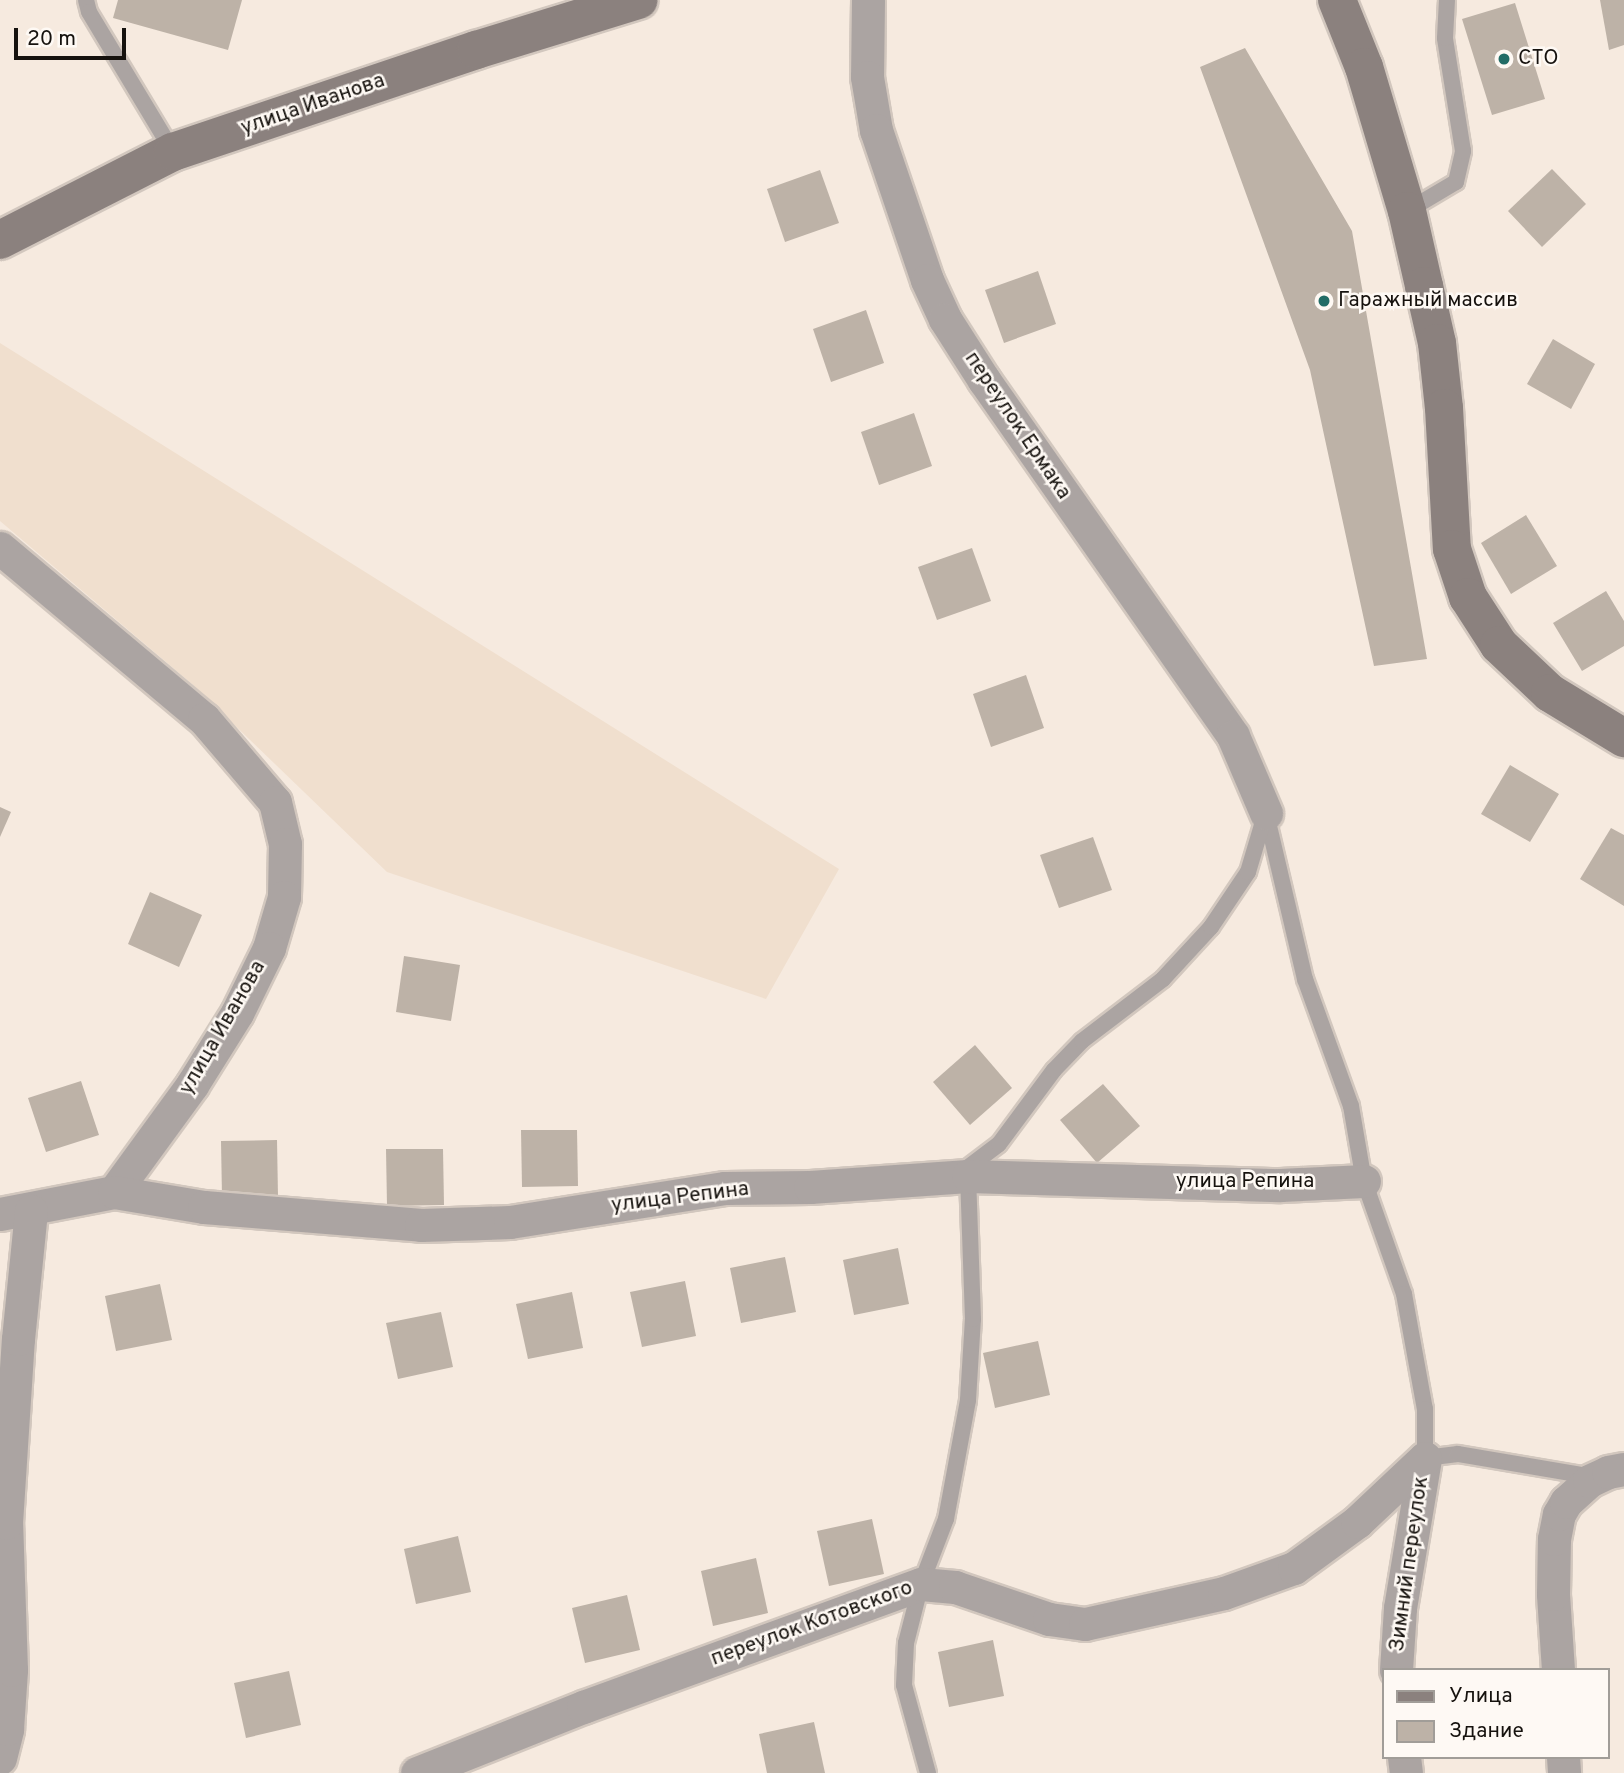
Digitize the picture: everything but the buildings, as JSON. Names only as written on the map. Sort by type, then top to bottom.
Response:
[{"type":"street","name":"улица Иванова","points":[[0,240],[173,152],[476,50],[639,0]]},
{"type":"street","name":"переулок Ермака","points":[[868,0],[867,77],[876,130],[927,279],[946,319],[984,380],[1233,736],[1266,813]]},
{"type":"street","points":[[1337,0],[1364,67],[1407,211],[1437,343],[1452,550],[1468,597],[1499,645],[1550,692],[1624,738]]},
{"type":"street","name":"улица Иванова","points":[[0,548],[204,719],[275,802],[285,844],[284,897],[270,948],[237,1013],[192,1085],[114,1192]]},
{"type":"street","name":"улица Репина","points":[[16,1212],[114,1192],[204,1207],[421,1225],[510,1222],[725,1188],[810,1187],[961,1177],[1280,1185],[1364,1181]]},
{"type":"street","points":[[0,1758],[7,1729],[11,1671],[6,1522],[18,1339],[16,1212]]},
{"type":"street","name":"переулок Котовского","points":[[417,1773],[583,1707],[921,1584],[956,1587],[1049,1619],[1085,1624],[1224,1593],[1294,1567],[1357,1522],[1424,1458]]},
{"type":"street","name":"Зимний переулок","points":[[1396,1668],[1400,1608],[1424,1458]]},
{"type":"street","points":[[1558,1668],[1554,1539],[1559,1514],[1578,1490],[1610,1473]]},
{"type":"lane","points":[[86,0],[89,12],[173,152]]},
{"type":"lane","points":[[1407,211],[1456,182],[1463,151],[1446,38],[1447,0]]},
{"type":"lane","points":[[928,1773],[904,1685],[906,1643],[921,1584],[946,1519],[968,1400],[973,1319],[961,1177],[999,1144],[1054,1070],[1082,1041],[1163,979],[1211,927],[1248,872],[1266,813]]},
{"type":"lane","points":[[1266,813],[1304,979],[1351,1106],[1364,1181],[1404,1294],[1425,1409],[1424,1458],[1458,1454],[1610,1473]]},
{"type":"shaded area","points":[[0,343],[839,869],[766,999],[387,872],[192,684],[0,521]]},
{"type":"place","name":"СТО","points":[[1504,59]]},
{"type":"place","name":"Гаражный массив","points":[[1324,301]]}]
